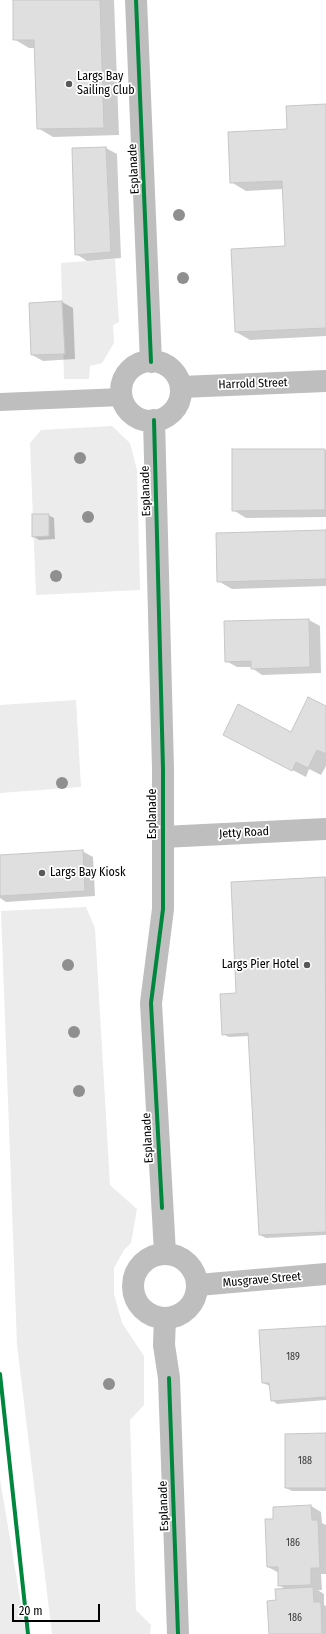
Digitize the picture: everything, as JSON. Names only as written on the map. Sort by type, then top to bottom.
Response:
[{"type":"street","name":"Esplanade","points":[[136,0],[152,362]]},
{"type":"street","points":[[152,362],[165,364],[173,370],[181,387],[177,405],[172,412],[159,420],[142,419],[135,416],[129,411],[122,397],[122,388],[125,378],[130,370],[139,364],[152,362]]},
{"type":"street","name":"Harrold Street","points":[[181,387],[326,381]]},
{"type":"street","name":"Esplanade","points":[[154,420],[163,769],[163,909],[151,1003],[165,1253]]},
{"type":"street","name":"Jetty Road","points":[[163,838],[326,829]]},
{"type":"street","points":[[165,1253],[184,1259],[191,1266],[196,1275],[198,1285],[196,1295],[191,1304],[184,1311],[175,1316],[165,1318],[154,1316],[145,1311],[137,1302],[133,1292],[133,1280],[137,1270],[144,1261],[154,1255],[165,1253]]},
{"type":"street","name":"Musgrave Street","points":[[198,1285],[326,1274]]},
{"type":"street","name":"Esplanade","points":[[165,1318],[164,1345],[169,1378],[178,1634]]},
{"type":"lane","points":[[0,402],[122,397]]},
{"type":"shaded area","points":[[115,259],[119,322],[113,325],[114,343],[102,363],[90,366],[89,379],[64,379],[61,263]]},
{"type":"shaded area","points":[[112,426],[130,443],[137,470],[140,590],[36,595],[30,443],[41,430]]},
{"type":"shaded area","points":[[76,700],[81,787],[0,793],[0,705]]},
{"type":"shaded area","points":[[86,907],[95,928],[110,1185],[137,1209],[131,1243],[124,1250],[114,1268],[114,1294],[122,1323],[144,1356],[144,1405],[130,1420],[136,1610],[151,1625],[150,1634],[52,1634],[17,1345],[1,911]]},
{"type":"shaded area","points":[[0,1479],[26,1634],[0,1634]]},
{"type":"building","name":"Largs Bay Sailing Club","points":[[13,0],[100,0],[104,128],[37,129],[34,40],[13,40]]},
{"type":"building","points":[[326,104],[326,328],[235,332],[231,249],[285,246],[282,181],[230,183],[228,132],[287,129],[286,106]]},
{"type":"building","points":[[106,147],[111,252],[75,255],[72,148]]},
{"type":"building","points":[[62,301],[65,354],[31,355],[29,303]]},
{"type":"building","points":[[232,449],[325,449],[325,510],[232,511]]},
{"type":"building","points":[[32,514],[49,514],[49,536],[32,537]]},
{"type":"building","points":[[326,530],[326,579],[217,582],[216,533]]},
{"type":"building","points":[[309,619],[310,667],[251,669],[251,661],[225,662],[224,621]]},
{"type":"building","points":[[308,697],[326,706],[326,754],[317,750],[308,768],[296,762],[292,771],[223,735],[238,704],[291,732]]},
{"type":"building","name":"Largs Bay Kiosk","points":[[83,850],[85,891],[0,896],[0,855]]},
{"type":"building","points":[[325,877],[326,1232],[259,1235],[248,1033],[222,1035],[220,994],[236,993],[231,882]]},
{"type":"building","points":[[326,1326],[326,1397],[271,1401],[269,1383],[262,1383],[259,1330]]},
{"type":"building","points":[[326,1433],[326,1488],[285,1488],[285,1434]]},
{"type":"building","points":[[311,1505],[312,1520],[318,1520],[320,1568],[311,1568],[311,1585],[278,1586],[278,1567],[267,1567],[265,1519],[273,1519],[273,1507]]},
{"type":"building","points":[[313,1587],[314,1602],[321,1602],[322,1634],[269,1634],[267,1601],[276,1600],[275,1589]]},
{"type":"cycle path","points":[[136,0],[151,362]]},
{"type":"cycle path","points":[[154,420],[163,769],[163,909],[151,1003],[162,1208]]},
{"type":"cycle path","points":[[0,1374],[28,1634]]},
{"type":"cycle path","points":[[169,1378],[178,1634]]},
{"type":"place","name":"Largs Bay Sailing Club","points":[[69,84]]},
{"type":"place","name":"Largs Bay Kiosk","points":[[42,873]]},
{"type":"place","name":"Largs Pier Hotel","points":[[307,965]]}]
